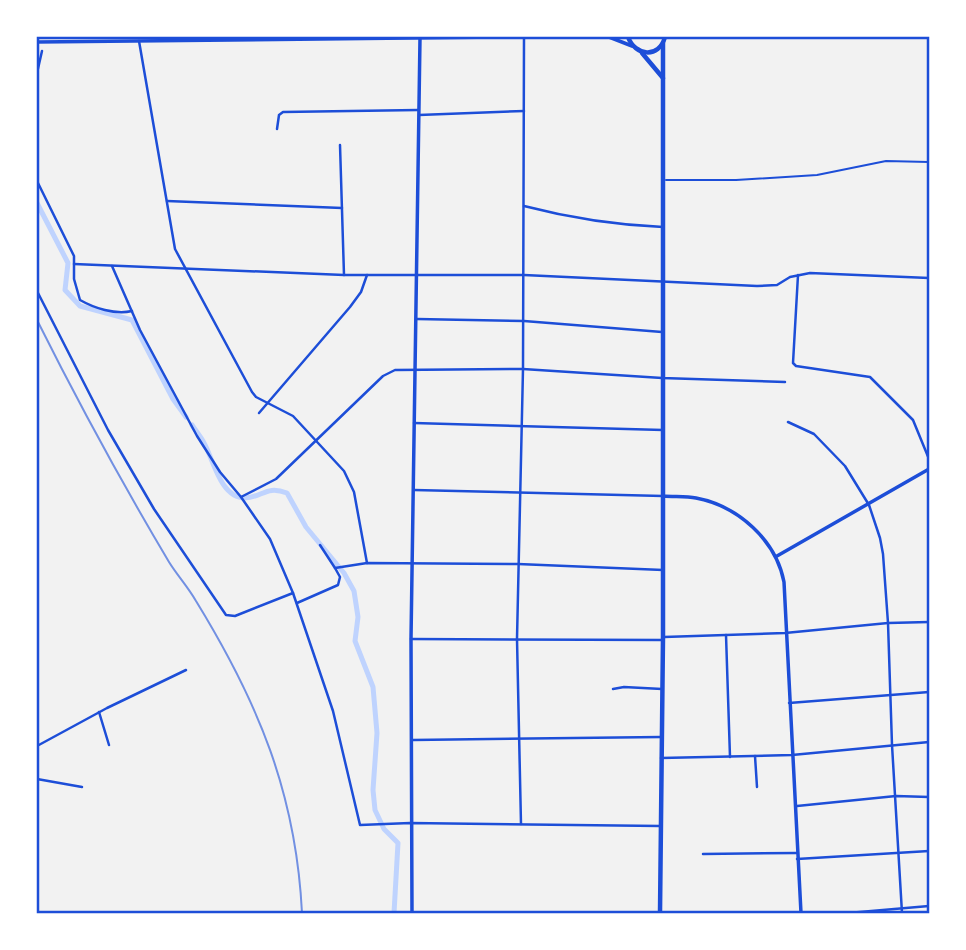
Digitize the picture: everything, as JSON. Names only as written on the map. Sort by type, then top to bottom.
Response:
[{"type":"main road","points":[[628,37],[632,46],[642,53],[663,79]]},
{"type":"main road","points":[[642,53],[652,53],[664,40]]},
{"type":"main road","points":[[660,913],[664,40]]},
{"type":"street","points":[[76,37],[84,41]]},
{"type":"street","points":[[37,42],[187,38],[499,37]]},
{"type":"street","points":[[521,824],[517,639],[523,425],[524,37]]},
{"type":"street","points":[[609,37],[632,46]]},
{"type":"street","points":[[412,913],[411,639],[420,38]]},
{"type":"street","points":[[139,41],[176,249],[184,268],[244,380],[256,397],[293,416],[351,483],[367,563]]},
{"type":"street","points":[[37,73],[43,51]]},
{"type":"street","points":[[277,129],[279,115],[283,112],[525,111]]},
{"type":"street","points":[[340,145],[344,275]]},
{"type":"street","points":[[663,180],[736,180],[817,175],[886,161],[929,162]]},
{"type":"street","points":[[37,181],[72,249],[74,279],[80,300],[118,313],[132,311]]},
{"type":"street","points":[[167,201],[342,208]]},
{"type":"street","points":[[524,206],[592,221],[626,226],[663,227]]},
{"type":"street","points":[[74,264],[344,275],[524,275],[663,283],[777,285],[790,277],[810,273],[929,278]]},
{"type":"street","points":[[112,265],[132,311],[197,436],[270,539],[293,593],[335,719],[360,825],[411,823],[661,827]]},
{"type":"street","points":[[259,413],[350,307],[361,292],[367,275]]},
{"type":"street","points":[[798,275],[793,363],[796,366],[870,377],[913,420],[929,459]]},
{"type":"street","points":[[37,291],[108,430],[154,509],[226,615],[235,616],[293,593]]},
{"type":"street","points":[[414,319],[524,321],[662,332]]},
{"type":"street","points":[[241,497],[275,479],[383,376],[394,370],[523,369],[662,378],[785,382]]},
{"type":"street","points":[[788,422],[814,434],[833,451],[869,505],[883,554],[902,913]]},
{"type":"street","points":[[414,423],[663,430]]},
{"type":"street","points":[[777,556],[929,469]]},
{"type":"street","points":[[414,490],[695,498],[735,514],[757,530],[777,556],[784,582],[801,913]]},
{"type":"street","points":[[296,603],[338,584],[340,577],[320,545]]},
{"type":"street","points":[[335,568],[367,563],[518,564],[663,570]]},
{"type":"street","points":[[411,639],[663,639],[785,634],[888,623],[929,622]]},
{"type":"street","points":[[726,635],[730,757]]},
{"type":"street","points":[[37,746],[99,712],[186,670]]},
{"type":"street","points":[[612,688],[662,688]]},
{"type":"street","points":[[789,703],[929,692]]},
{"type":"street","points":[[99,712],[110,746]]},
{"type":"street","points":[[411,740],[662,737]]},
{"type":"street","points":[[662,758],[792,755],[929,742]]},
{"type":"street","points":[[755,756],[757,787]]},
{"type":"street","points":[[37,779],[82,787]]},
{"type":"street","points":[[795,806],[896,796],[929,797]]},
{"type":"street","points":[[797,859],[929,851]]},
{"type":"street","points":[[703,854],[797,853]]},
{"type":"street","points":[[848,913],[929,906]]},
{"type":"waterway","points":[[37,203],[68,263],[65,290],[80,306],[132,320],[173,399],[186,417]]},
{"type":"waterway","points":[[192,425],[229,492],[245,498],[274,490],[287,493],[306,527],[344,573],[354,591],[358,617],[355,641],[373,687],[377,733],[373,790],[375,810],[384,829],[398,843],[394,913]]},
{"type":"railway","points":[[37,320],[117,472],[169,562],[218,638],[255,712],[270,750],[292,828],[302,913]]}]
